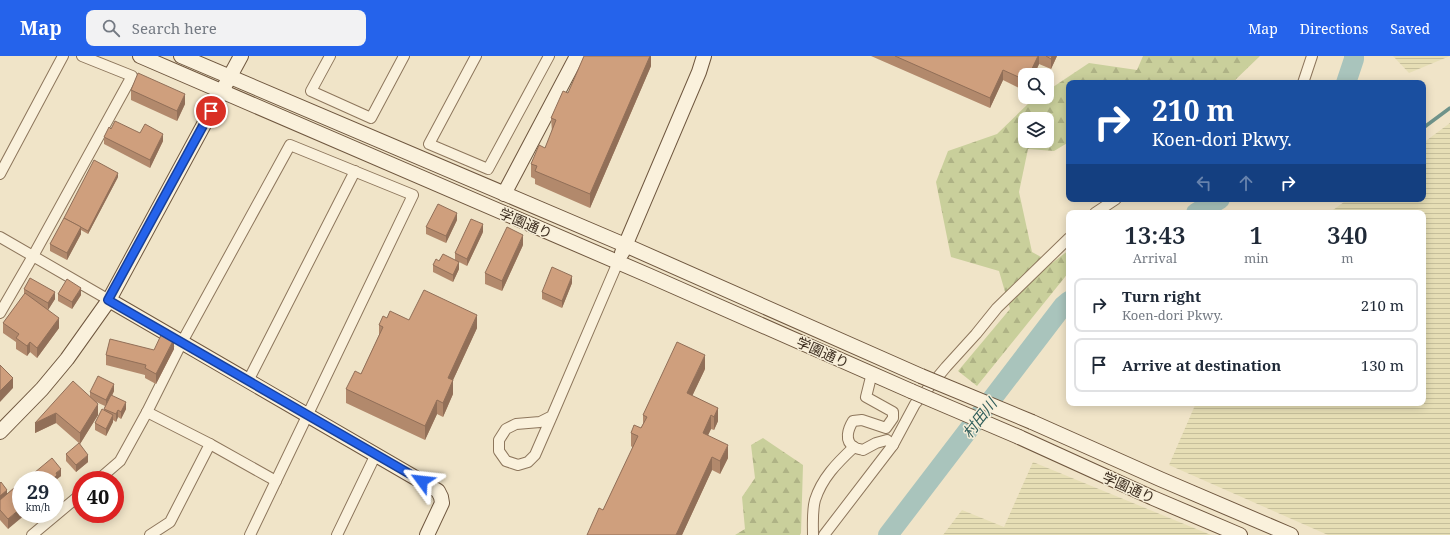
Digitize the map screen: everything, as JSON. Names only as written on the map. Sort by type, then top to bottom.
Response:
[{"type":"street","points":[[0,174],[62,56]]},
{"type":"street","points":[[0,313],[132,76],[82,56]]},
{"type":"street","name":"学園通り","points":[[140,56],[618,262],[1019,437],[1152,498],[1240,535]]},
{"type":"street","name":"学園通り","points":[[181,56],[625,245],[921,376],[1032,422],[1291,535]]},
{"type":"street","points":[[0,432],[42,389],[68,359],[108,300],[242,56]]},
{"type":"street","points":[[330,56],[311,92],[371,118],[404,56]]},
{"type":"street","points":[[476,56],[429,144],[488,169],[549,56]]},
{"type":"street","points":[[504,194],[577,56]]},
{"type":"street","points":[[552,416],[540,422],[516,424],[506,429],[499,440],[499,451],[506,461],[518,465],[528,462],[535,455],[552,416],[618,262],[699,72],[704,56]]},
{"type":"street","points":[[1304,80],[1312,56]]},
{"type":"street","points":[[109,471],[120,462],[182,342],[290,145],[413,195],[250,535]]},
{"type":"street","points":[[248,381],[355,171]]},
{"type":"street","points":[[1100,210],[1112,202]]},
{"type":"street","points":[[0,237],[438,491],[442,497],[442,503],[426,535]]},
{"type":"street","points":[[824,535],[893,445],[915,404],[997,308],[1066,241]]},
{"type":"street","points":[[872,374],[866,397],[893,412],[893,418],[886,428],[862,420],[853,421],[848,428],[848,439],[854,447],[863,450],[876,443],[887,440],[893,445]]},
{"type":"street","points":[[147,412],[210,444],[276,481]]},
{"type":"street","points":[[150,535],[170,522],[210,444]]},
{"type":"street","points":[[813,535],[814,501],[830,470],[854,447]]},
{"type":"street","points":[[337,535],[376,454]]},
{"type":"street","points":[[32,535],[72,502]]},
{"type":"shaded area","points":[[1393,56],[1450,56],[1409,73]]},
{"type":"shaded area","points":[[1450,123],[1450,535],[1328,535],[1169,465],[1195,406],[1426,406],[1426,210],[1333,210],[1344,202],[1426,202],[1426,141]]},
{"type":"shaded area","points":[[1033,462],[1211,535],[943,535],[962,510],[1004,527]]},
{"type":"green space","points":[[1143,56],[1260,56],[1235,80],[1066,80],[1066,144],[1054,151],[1028,149],[1019,192],[1032,252],[1052,263],[1066,252],[1066,276],[977,386],[958,371],[1010,309],[999,271],[951,257],[936,182],[948,151],[997,134],[1018,114],[1018,148],[1054,148],[1054,112],[1020,112],[1028,104],[1054,104],[1054,86],[1089,63],[1137,70]]},
{"type":"green space","points":[[763,438],[803,465],[800,535],[735,535],[745,529],[742,497],[755,478],[751,445]]},
{"type":"building","points":[[584,56],[650,56],[590,194],[535,171],[537,166],[531,164],[539,145],[545,148],[556,120],[551,118],[563,91],[568,93]]},
{"type":"building","points":[[895,56],[1038,56],[1032,68],[1018,68],[1018,77],[1003,70],[990,98]]},
{"type":"building","points":[[138,73],[185,94],[177,111],[131,90]]},
{"type":"building","points":[[115,121],[140,133],[145,124],[163,134],[150,160],[104,137],[109,127],[111,129]]},
{"type":"building","points":[[94,160],[118,173],[88,231],[64,218]]},
{"type":"building","points":[[438,204],[457,213],[446,236],[426,227]]},
{"type":"building","points":[[64,218],[81,227],[67,253],[50,244]]},
{"type":"building","points":[[471,219],[483,224],[467,259],[455,253]]},
{"type":"building","points":[[507,227],[523,235],[502,281],[485,273]]},
{"type":"building","points":[[443,254],[459,262],[453,275],[433,265],[436,259],[439,261]]},
{"type":"building","points":[[552,267],[572,276],[562,301],[542,292]]},
{"type":"building","points":[[30,278],[55,292],[48,303],[24,289]]},
{"type":"building","points":[[67,279],[81,288],[72,302],[58,294]]},
{"type":"building","points":[[424,290],[477,315],[448,378],[453,380],[443,403],[437,400],[425,426],[346,389],[355,371],[361,374],[383,327],[379,325],[383,316],[387,318],[390,311],[409,320]]},
{"type":"building","points":[[25,293],[59,318],[37,348],[30,342],[27,346],[16,338],[19,334],[3,323]]},
{"type":"building","points":[[162,333],[174,339],[156,374],[145,368],[146,365],[106,355],[110,339],[154,350]]},
{"type":"building","points":[[677,342],[705,355],[687,393],[718,408],[714,417],[711,415],[703,433],[728,445],[720,461],[712,457],[676,535],[587,535],[599,508],[603,510],[638,436],[631,433],[634,425],[641,428],[647,417],[643,415]]},
{"type":"building","points":[[0,365],[13,378],[0,391]]},
{"type":"building","points":[[98,376],[114,384],[106,400],[90,392]]},
{"type":"building","points":[[73,381],[98,404],[80,433],[56,413],[35,423]]},
{"type":"building","points":[[111,395],[126,402],[121,412],[118,410],[116,414],[104,409]]},
{"type":"building","points":[[102,409],[113,415],[106,429],[95,423]]},
{"type":"building","points":[[79,443],[88,455],[76,465],[66,454]]},
{"type":"building","points":[[52,458],[61,469],[58,471],[36,471]]},
{"type":"building","points":[[1,482],[7,490],[0,496],[0,483]]},
{"type":"building","points":[[12,490],[12,516],[8,519],[0,510],[0,500]]},
{"type":"waterway","name":"村田川","points":[[1347,80],[1354,56]]},
{"type":"waterway","points":[[1426,126],[1450,108]]},
{"type":"waterway","name":"村田川","points":[[1201,210],[1215,202]]},
{"type":"waterway","name":"村田川","points":[[888,535],[1066,304]]},
{"type":"route","points":[[211,111],[108,300],[422,481]]}]
